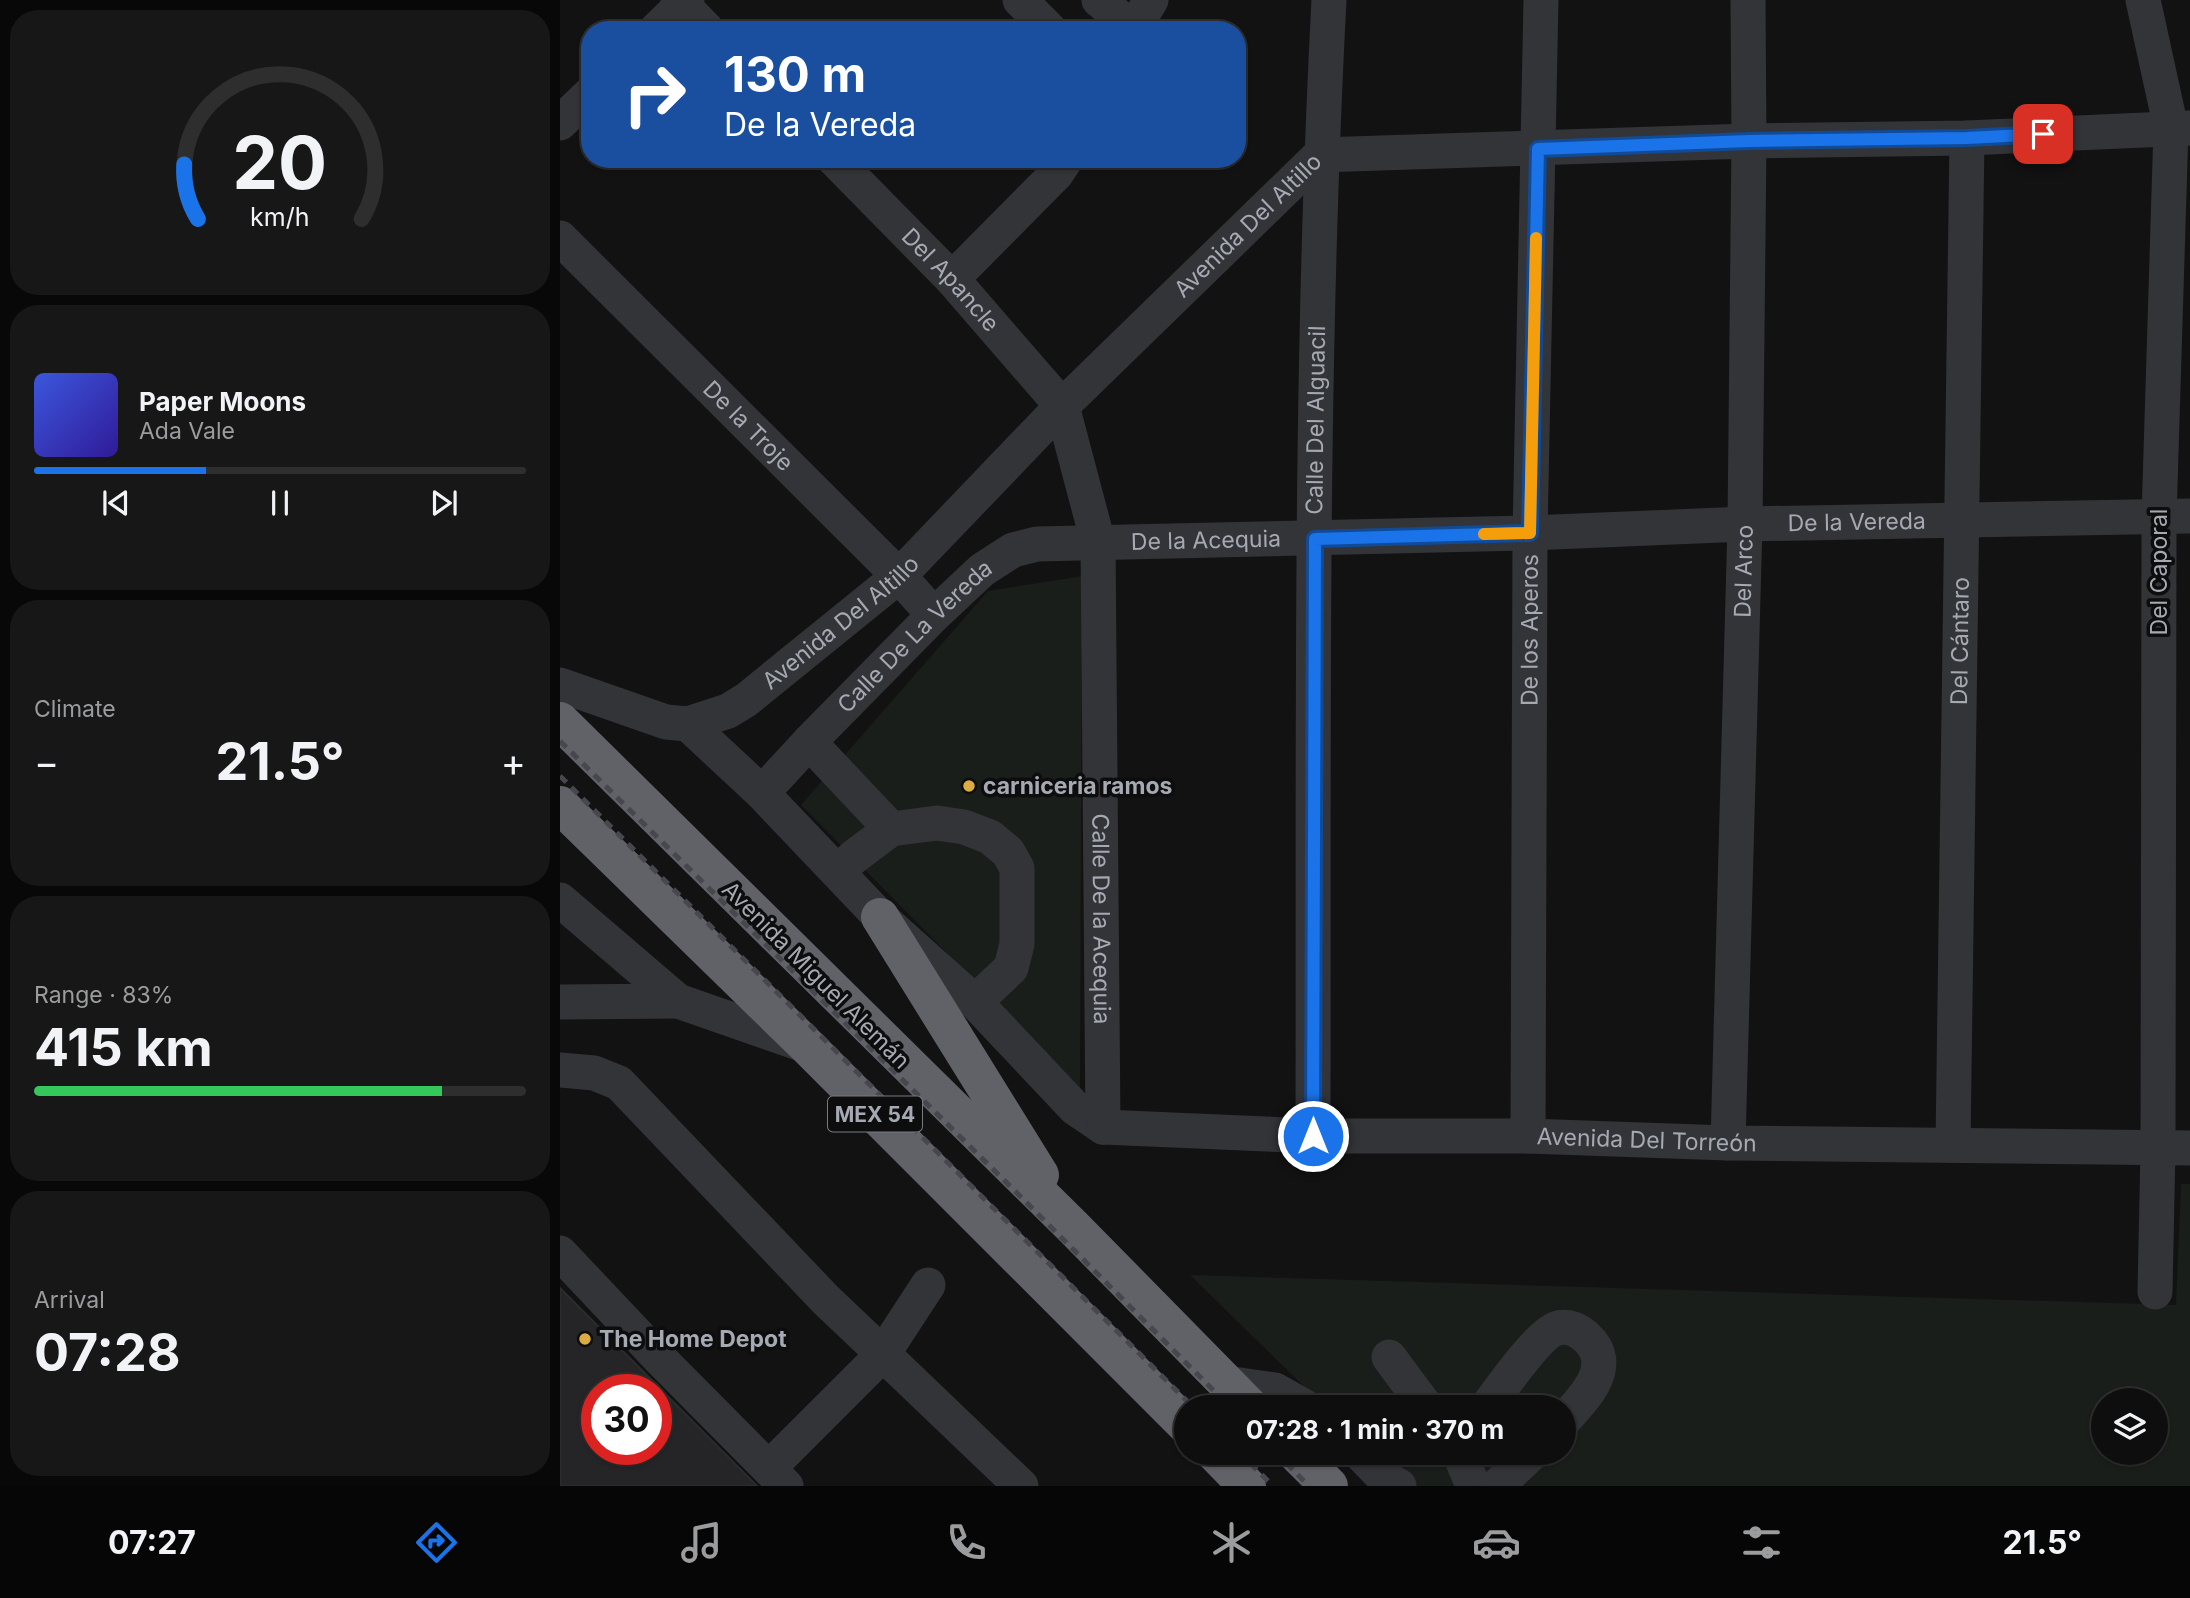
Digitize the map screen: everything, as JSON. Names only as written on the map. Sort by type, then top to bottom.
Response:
[{"type":"highway","name":"Avenida Miguel Alemán","points":[[560,721],[1073,1227],[1238,1395]]},
{"type":"highway","name":"MEX 54","points":[[560,805],[807,1046],[1174,1413]]},
{"type":"highway","points":[[880,916],[1073,1227]]},
{"type":"highway","points":[[1227,1465],[1247,1486]]},
{"type":"highway","points":[[1308,1465],[1329,1486]]},
{"type":"street","points":[[1020,0],[1041,21]]},
{"type":"street","points":[[1099,0],[1139,19]]},
{"type":"street","name":"Calle Del Alguacil","points":[[1313,1136],[1315,539],[1320,155],[1329,0]]},
{"type":"street","name":"De los Aperos","points":[[1528,1136],[1530,533],[1541,0]]},
{"type":"street","name":"Del Arco","points":[[1728,1143],[1745,524],[1748,0]]},
{"type":"street","name":"Del Caporal","points":[[2143,0],[2180,128],[2174,517],[2174,1148],[2155,1292]]},
{"type":"street","points":[[664,21],[682,1],[699,21]]},
{"type":"street","points":[[560,123],[581,103]]},
{"type":"street","name":"Avenida Del Altillo","points":[[560,685],[666,722],[688,724],[728,711],[746,699],[899,576],[1062,406],[1320,155],[1749,141],[1967,138],[2180,128]]},
{"type":"street","name":"Del Cántaro","points":[[1954,1145],[1967,138]]},
{"type":"street","name":"Del Apancle","points":[[843,168],[951,279],[1062,406]]},
{"type":"street","points":[[951,279],[1060,168]]},
{"type":"street","name":"De la Troje","points":[[560,238],[899,576],[934,615]]},
{"type":"street","name":"Calle De la Acequia","points":[[1062,406],[1098,542],[1103,1127]]},
{"type":"street","name":"De la Vereda","points":[[1315,539],[1745,524],[2174,517]]},
{"type":"street","name":"De la Acequia","points":[[1098,542],[1315,539]]},
{"type":"street","name":"Calle De La Vereda","points":[[762,793],[934,615],[982,570],[1013,550],[1037,544],[1098,542]]},
{"type":"street","points":[[688,724],[762,793],[880,916],[975,1002],[1075,1108],[1103,1127]]},
{"type":"street","points":[[809,742],[891,829]]},
{"type":"street","points":[[838,871],[891,829],[937,823],[964,827],[990,837],[1008,852],[1017,867],[1017,944],[1011,968],[975,1002]]},
{"type":"street","points":[[560,901],[678,1001]]},
{"type":"street","points":[[560,1002],[678,1001],[807,1046]]},
{"type":"street","points":[[560,1070],[594,1073],[619,1083],[817,1291],[1021,1486]]},
{"type":"street","name":"Avenida Del Torreón","points":[[1103,1127],[1313,1136],[1528,1136],[1728,1143],[2174,1148]]},
{"type":"street","points":[[560,1253],[777,1477],[883,1354],[928,1285]]},
{"type":"street","points":[[1496,1395],[1549,1333],[1557,1328],[1568,1328],[1580,1331],[1592,1342],[1598,1357],[1598,1371],[1591,1391],[1576,1407]]},
{"type":"street","points":[[1389,1357],[1417,1395]]},
{"type":"street","points":[[1238,1395],[1275,1390],[1284,1395]]},
{"type":"street","points":[[1372,1465],[1384,1478],[1399,1486]]},
{"type":"street","points":[[1464,1465],[1473,1486]]},
{"type":"street","points":[[1497,1486],[1520,1465]]},
{"type":"shaded area","points":[[1082,576],[1080,1088],[801,805],[988,591]]},
{"type":"shaded area","points":[[2181,1184],[2190,1184],[2190,1486],[1405,1486],[1383,1465],[1576,1465],[1576,1395],[1313,1395],[1190,1275],[2176,1305]]},
{"type":"building","name":"The Home Depot","points":[[560,1288],[646,1374],[581,1374],[581,1465],[672,1465],[672,1401],[757,1486],[560,1486]]},
{"type":"railway","points":[[560,741],[1218,1395]]},
{"type":"railway","points":[[560,776],[1181,1395]]},
{"type":"railway","points":[[1252,1465],[1273,1486]]},
{"type":"railway","points":[[1288,1465],[1309,1486]]},
{"type":"slow traffic","points":[[1484,534],[1530,533],[1536,238]]},
{"type":"place","name":"carniceria ramos","points":[[969,786]]},
{"type":"place","name":"The Home Depot","points":[[585,1339]]},
{"type":"route","points":[[1313,1136],[1315,539],[1530,533],[1538,149],[2043,134]]}]
